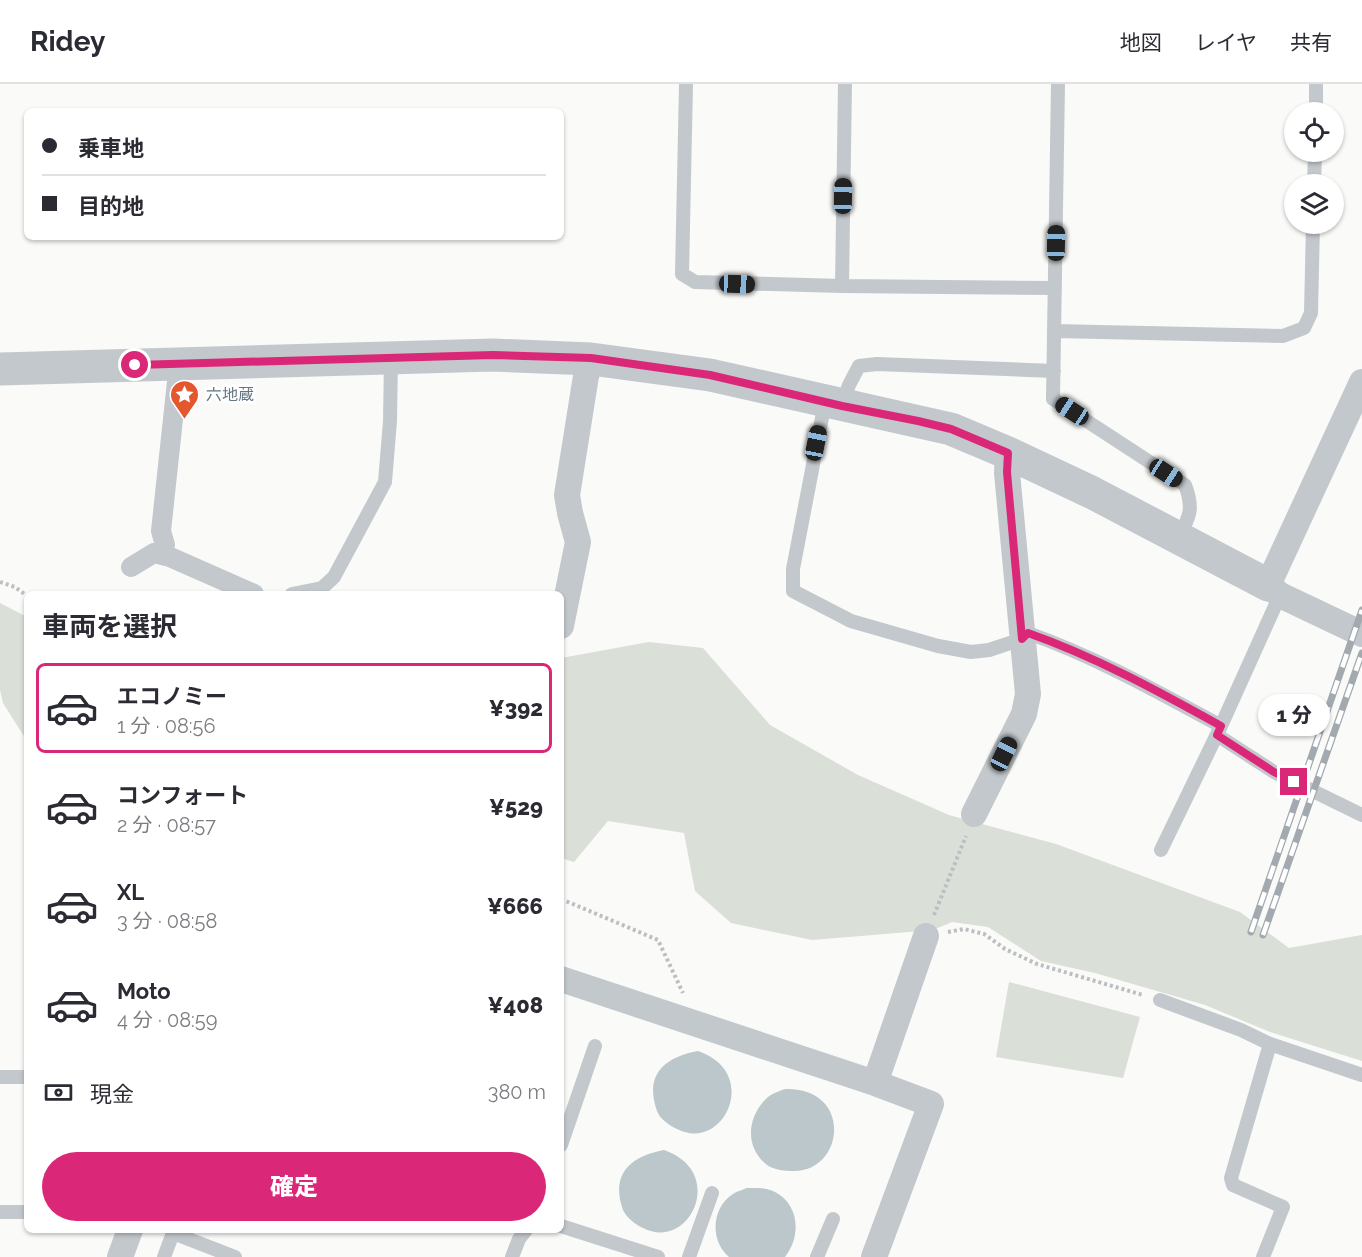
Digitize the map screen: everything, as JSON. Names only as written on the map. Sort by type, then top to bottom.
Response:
[{"type":"street","points":[[0,369],[493,355],[591,358],[710,375],[951,429],[1093,493],[1274,590],[1362,634]]},
{"type":"street","points":[[564,611],[578,542],[567,495],[586,376],[591,358]]},
{"type":"street","points":[[165,544],[161,531],[179,363]]},
{"type":"street","points":[[1274,590],[1362,381]]},
{"type":"street","points":[[974,814],[1024,714],[1028,694],[1007,472],[1008,453]]},
{"type":"street","points":[[131,567],[154,553],[170,557],[247,591]]},
{"type":"street","points":[[875,1083],[926,936]]},
{"type":"street","points":[[564,980],[699,1027],[875,1083],[931,1104],[874,1257]]},
{"type":"street","points":[[120,1257],[129,1233]]},
{"type":"lane","points":[[686,84],[682,274],[695,282],[1055,288]]},
{"type":"lane","points":[[842,286],[845,84]]},
{"type":"lane","points":[[1058,84],[1053,399],[1185,485],[1191,500],[1188,521],[1178,538]]},
{"type":"lane","points":[[1316,84],[1316,102]]},
{"type":"lane","points":[[1054,332],[1283,336],[1304,328],[1311,313],[1313,234]]},
{"type":"lane","points":[[307,591],[322,588],[334,577],[385,482],[390,422],[391,358]]},
{"type":"lane","points":[[1054,371],[878,364],[859,366],[849,385],[833,404],[793,569],[793,591],[851,621],[938,646],[971,652],[989,650],[1022,639],[1028,633],[1066,646],[1150,687],[1219,730],[1274,772],[1362,815]]},
{"type":"lane","points":[[1161,850],[1219,730],[1274,590]]},
{"type":"lane","points":[[1160,1000],[1241,1030],[1270,1044],[1362,1075]]},
{"type":"lane","points":[[1263,1257],[1283,1207],[1233,1185],[1231,1178],[1270,1044]]},
{"type":"lane","points":[[564,1137],[595,1046]]},
{"type":"lane","points":[[0,1077],[24,1077]]},
{"type":"lane","points":[[688,1257],[712,1193]]},
{"type":"lane","points":[[0,1212],[24,1212]]},
{"type":"lane","points":[[818,1257],[833,1219]]},
{"type":"lane","points":[[564,1227],[658,1257]]},
{"type":"lane","points":[[164,1257],[173,1233],[235,1257]]},
{"type":"lane","points":[[512,1257],[524,1233]]},
{"type":"path","points":[[0,582],[15,587],[24,594]]},
{"type":"path","points":[[926,936],[974,814]]},
{"type":"path","points":[[564,900],[658,940],[699,1027]]},
{"type":"path","points":[[926,936],[964,929],[984,934],[1005,949],[1037,964],[1160,1000]]},
{"type":"shaded area","points":[[0,603],[24,615],[24,736],[3,703],[0,690]]},
{"type":"shaded area","points":[[649,642],[703,648],[770,725],[858,775],[949,815],[1056,844],[1240,912],[1289,948],[1362,935],[1362,1061],[1270,1032],[1205,1005],[1095,973],[1041,961],[988,927],[952,922],[933,930],[812,940],[731,923],[695,891],[684,833],[608,821],[574,862],[564,859],[564,657]]},
{"type":"shaded area","points":[[1009,982],[1140,1017],[1123,1078],[996,1057]]},
{"type":"shaded area","points":[[698,1051],[717,1062],[728,1076],[732,1092],[729,1107],[721,1121],[709,1130],[694,1133],[677,1129],[660,1117],[653,1087],[660,1069],[667,1063]]},
{"type":"shaded area","points":[[785,1089],[807,1092],[822,1101],[831,1114],[834,1129],[831,1145],[824,1158],[811,1167],[794,1171],[767,1165],[754,1149],[752,1141],[752,1122],[761,1105],[774,1093]]},
{"type":"shaded area","points":[[664,1150],[683,1161],[694,1175],[698,1191],[695,1206],[687,1220],[675,1229],[660,1232],[643,1228],[627,1216],[623,1210],[619,1186],[626,1169],[633,1162]]},
{"type":"shaded area","points":[[747,1188],[772,1190],[789,1205],[793,1213],[795,1231],[794,1240],[785,1257],[729,1257],[723,1250],[716,1234],[720,1208],[735,1193]]},
{"type":"railway","points":[[1251,932],[1362,610]]},
{"type":"railway","points":[[1263,935],[1362,653]]},
{"type":"place","name":"六地蔵","points":[[185,420]]},
{"type":"route","points":[[135,365],[493,355],[591,358],[710,375],[951,429],[1008,453],[1007,472],[1022,639],[1028,633],[1066,646],[1150,687],[1221,726],[1217,735],[1274,772],[1294,782]]}]
